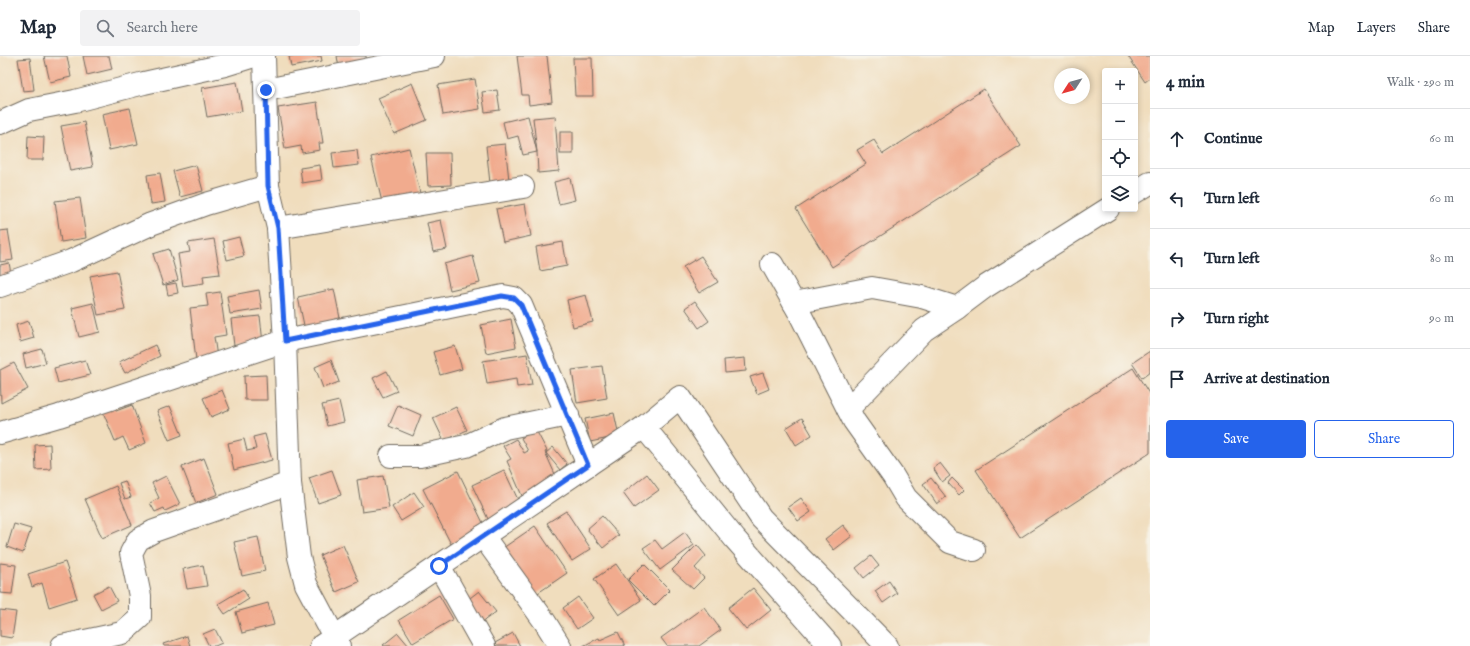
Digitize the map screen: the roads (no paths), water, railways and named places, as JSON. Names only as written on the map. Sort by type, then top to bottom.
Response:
[{"type":"street","points":[[0,123],[29,110],[75,102],[144,83],[226,65],[254,56]]},
{"type":"street","points":[[264,56],[268,186],[278,228],[285,341],[290,484],[299,557],[306,584],[331,643],[439,566],[644,427],[680,397],[761,518],[887,646]]},
{"type":"street","points":[[266,90],[434,56]]},
{"type":"street","points":[[1138,190],[1150,182]]},
{"type":"street","points":[[0,286],[71,261],[158,222],[206,204],[268,186]]},
{"type":"street","points":[[278,228],[523,187]]},
{"type":"street","points":[[848,409],[924,330],[991,283],[1103,212]]},
{"type":"street","points":[[772,264],[794,303],[854,421],[893,476],[906,498],[950,542],[974,550]]},
{"type":"street","points":[[794,303],[872,288],[922,297],[957,308]]},
{"type":"street","points":[[0,433],[59,416],[285,341],[502,296],[514,298],[521,305],[588,465]]},
{"type":"street","points":[[391,456],[420,456],[466,446],[505,428],[568,415]]},
{"type":"street","points":[[644,427],[734,539],[830,646]]},
{"type":"street","points":[[62,646],[122,633],[140,617],[140,596],[131,553],[138,540],[154,531],[290,484]]},
{"type":"street","points":[[483,536],[545,622],[560,646]]},
{"type":"street","points":[[439,566],[484,646]]}]
